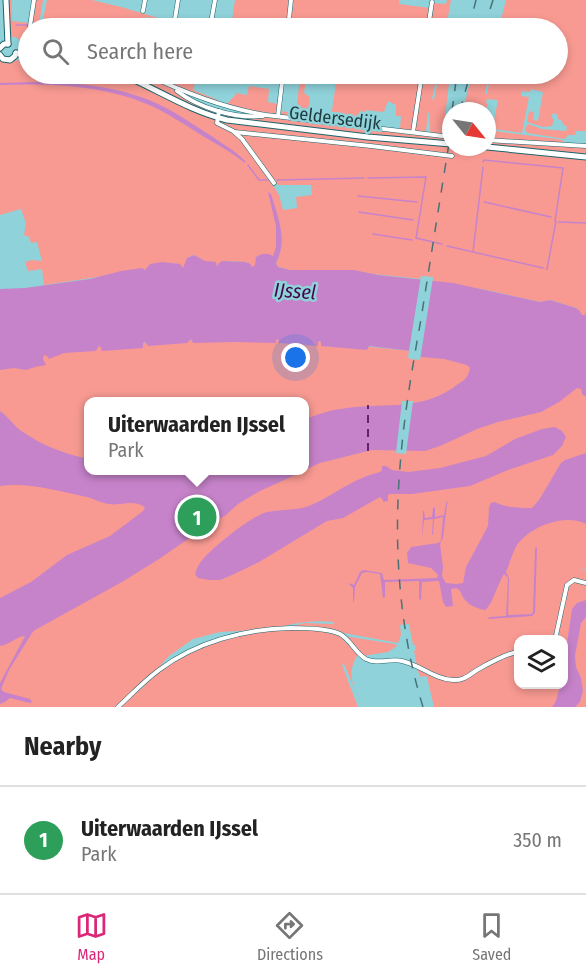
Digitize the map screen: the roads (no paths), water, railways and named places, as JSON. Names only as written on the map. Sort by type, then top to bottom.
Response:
[{"type":"main road","points":[[6,0],[8,44]]},
{"type":"main road","points":[[0,48],[8,44],[14,46],[16,53],[10,60],[3,59],[0,55]]},
{"type":"main road","name":"Geldersedijk","points":[[142,84],[185,105],[248,123],[442,143]]},
{"type":"main road","points":[[496,148],[586,157]]},
{"type":"street","points":[[31,18],[34,0]]},
{"type":"street","points":[[143,11],[145,0]]},
{"type":"street","points":[[175,18],[178,0]]},
{"type":"street","points":[[212,18],[215,0]]},
{"type":"street","points":[[289,18],[291,0]]},
{"type":"street","points":[[430,18],[432,2]]},
{"type":"street","name":"Geldersedijk","points":[[166,84],[218,104],[266,115],[442,136]]},
{"type":"street","points":[[278,116],[282,84]]},
{"type":"street","points":[[413,132],[420,84]]},
{"type":"street","name":"Geldersedijk","points":[[174,88],[218,114],[266,115]]},
{"type":"street","name":"Geldersedijk","points":[[218,114],[216,120],[218,124],[235,132],[442,155]]},
{"type":"street","name":"Geldersedijk","points":[[235,132],[273,183]]},
{"type":"street","points":[[496,141],[586,147]]},
{"type":"street","points":[[556,635],[567,585],[574,580],[586,583]]},
{"type":"street","points":[[118,707],[159,670],[197,647],[258,630],[297,628],[336,633],[344,637],[361,656],[370,661],[397,660],[451,680],[460,680],[514,653]]},
{"type":"water","points":[[18,82],[39,84],[0,85],[0,83]]},
{"type":"water","points":[[39,84],[90,85],[149,100],[190,122],[246,162],[154,107],[117,94]]},
{"type":"water","name":"IJssel","points":[[268,192],[271,194],[281,228],[280,254],[276,263],[278,267],[290,270],[354,270],[378,275],[453,283],[540,302],[550,300],[576,308],[582,315],[585,315],[586,311],[586,397],[582,394],[581,389],[577,388],[541,412],[477,429],[425,451],[372,450],[320,463],[309,468],[309,418],[337,410],[398,405],[439,396],[462,382],[470,368],[467,365],[444,359],[411,356],[411,351],[369,346],[367,350],[321,346],[320,341],[318,346],[279,343],[278,339],[276,343],[193,343],[191,339],[187,343],[148,346],[145,342],[143,348],[102,351],[99,346],[96,351],[64,353],[49,359],[44,355],[46,365],[26,370],[14,368],[0,370],[0,289],[90,279],[142,268],[145,270],[150,264],[162,262],[180,264],[183,268],[187,258],[194,255],[205,261],[216,262],[217,267],[222,261],[245,262],[251,264],[252,267],[255,265],[256,257],[265,254],[273,256],[276,247],[276,226]]},
{"type":"water","points":[[0,411],[17,428],[36,440],[62,452],[84,458],[84,475],[295,475],[238,504],[226,515],[122,582],[35,630],[9,670],[1,689],[4,692],[30,699],[32,702],[10,698],[0,704],[0,683],[25,636],[0,646],[0,598],[31,582],[67,555],[110,536],[143,511],[145,507],[135,503],[106,503],[33,486],[0,486]]},
{"type":"water","points":[[555,427],[566,437],[562,446],[553,455],[470,486],[412,494],[390,494],[388,501],[383,502],[380,497],[343,518],[327,521],[259,562],[230,576],[220,580],[209,580],[198,578],[195,574],[201,562],[216,546],[243,525],[267,512],[309,506],[360,479],[380,472],[382,466],[408,472],[440,468],[486,456],[515,439],[542,429]]},
{"type":"water","points":[[586,453],[586,524],[569,520],[559,521],[530,532],[517,545],[506,572],[509,578],[508,615],[532,614],[535,549],[537,548],[535,613],[532,616],[488,619],[489,617],[506,616],[508,578],[504,574],[485,610],[470,604],[455,588],[451,589],[453,606],[446,607],[439,581],[422,582],[421,600],[419,599],[419,581],[385,582],[385,597],[383,598],[380,574],[367,572],[362,573],[355,587],[353,602],[353,588],[348,583],[354,585],[363,570],[382,573],[384,580],[437,578],[438,575],[431,568],[408,563],[407,553],[411,547],[441,541],[443,517],[434,519],[433,535],[433,519],[424,520],[422,537],[423,511],[425,518],[432,517],[435,507],[435,517],[444,515],[446,503],[449,500],[443,538],[440,544],[442,576],[446,583],[463,583],[466,567],[488,526],[491,503],[532,508],[561,463]]},
{"type":"water","points":[[586,600],[586,617],[581,623],[575,656],[583,691],[580,702],[575,707],[552,707],[559,689],[568,689],[568,636],[572,609],[577,603]]},
{"type":"waterway","points":[[483,162],[484,160],[563,168],[555,221]]},
{"type":"waterway","points":[[248,165],[259,180],[268,180]]},
{"type":"waterway","points":[[473,252],[483,167]]},
{"type":"waterway","points":[[368,178],[426,177],[416,238],[442,244]]},
{"type":"waterway","points":[[277,180],[364,178]]},
{"type":"waterway","points":[[358,196],[417,202]]},
{"type":"waterway","points":[[484,202],[551,217]]},
{"type":"waterway","points":[[359,212],[413,220]]},
{"type":"waterway","points":[[546,269],[556,221]]},
{"type":"waterway","points":[[559,222],[586,223]]},
{"type":"waterway","points":[[373,234],[412,240]]},
{"type":"waterway","points":[[447,246],[543,268]]},
{"type":"railway","points":[[472,18],[476,0]]},
{"type":"railway","points":[[487,18],[493,0]]},
{"type":"railway","points":[[453,102],[456,84]]},
{"type":"railway","points":[[462,102],[467,84]]},
{"type":"railway","points":[[423,707],[403,614],[398,550],[399,487],[407,404],[447,156]]},
{"type":"place","name":"Uiterwaarden IJssel","points":[[197,517]]}]
